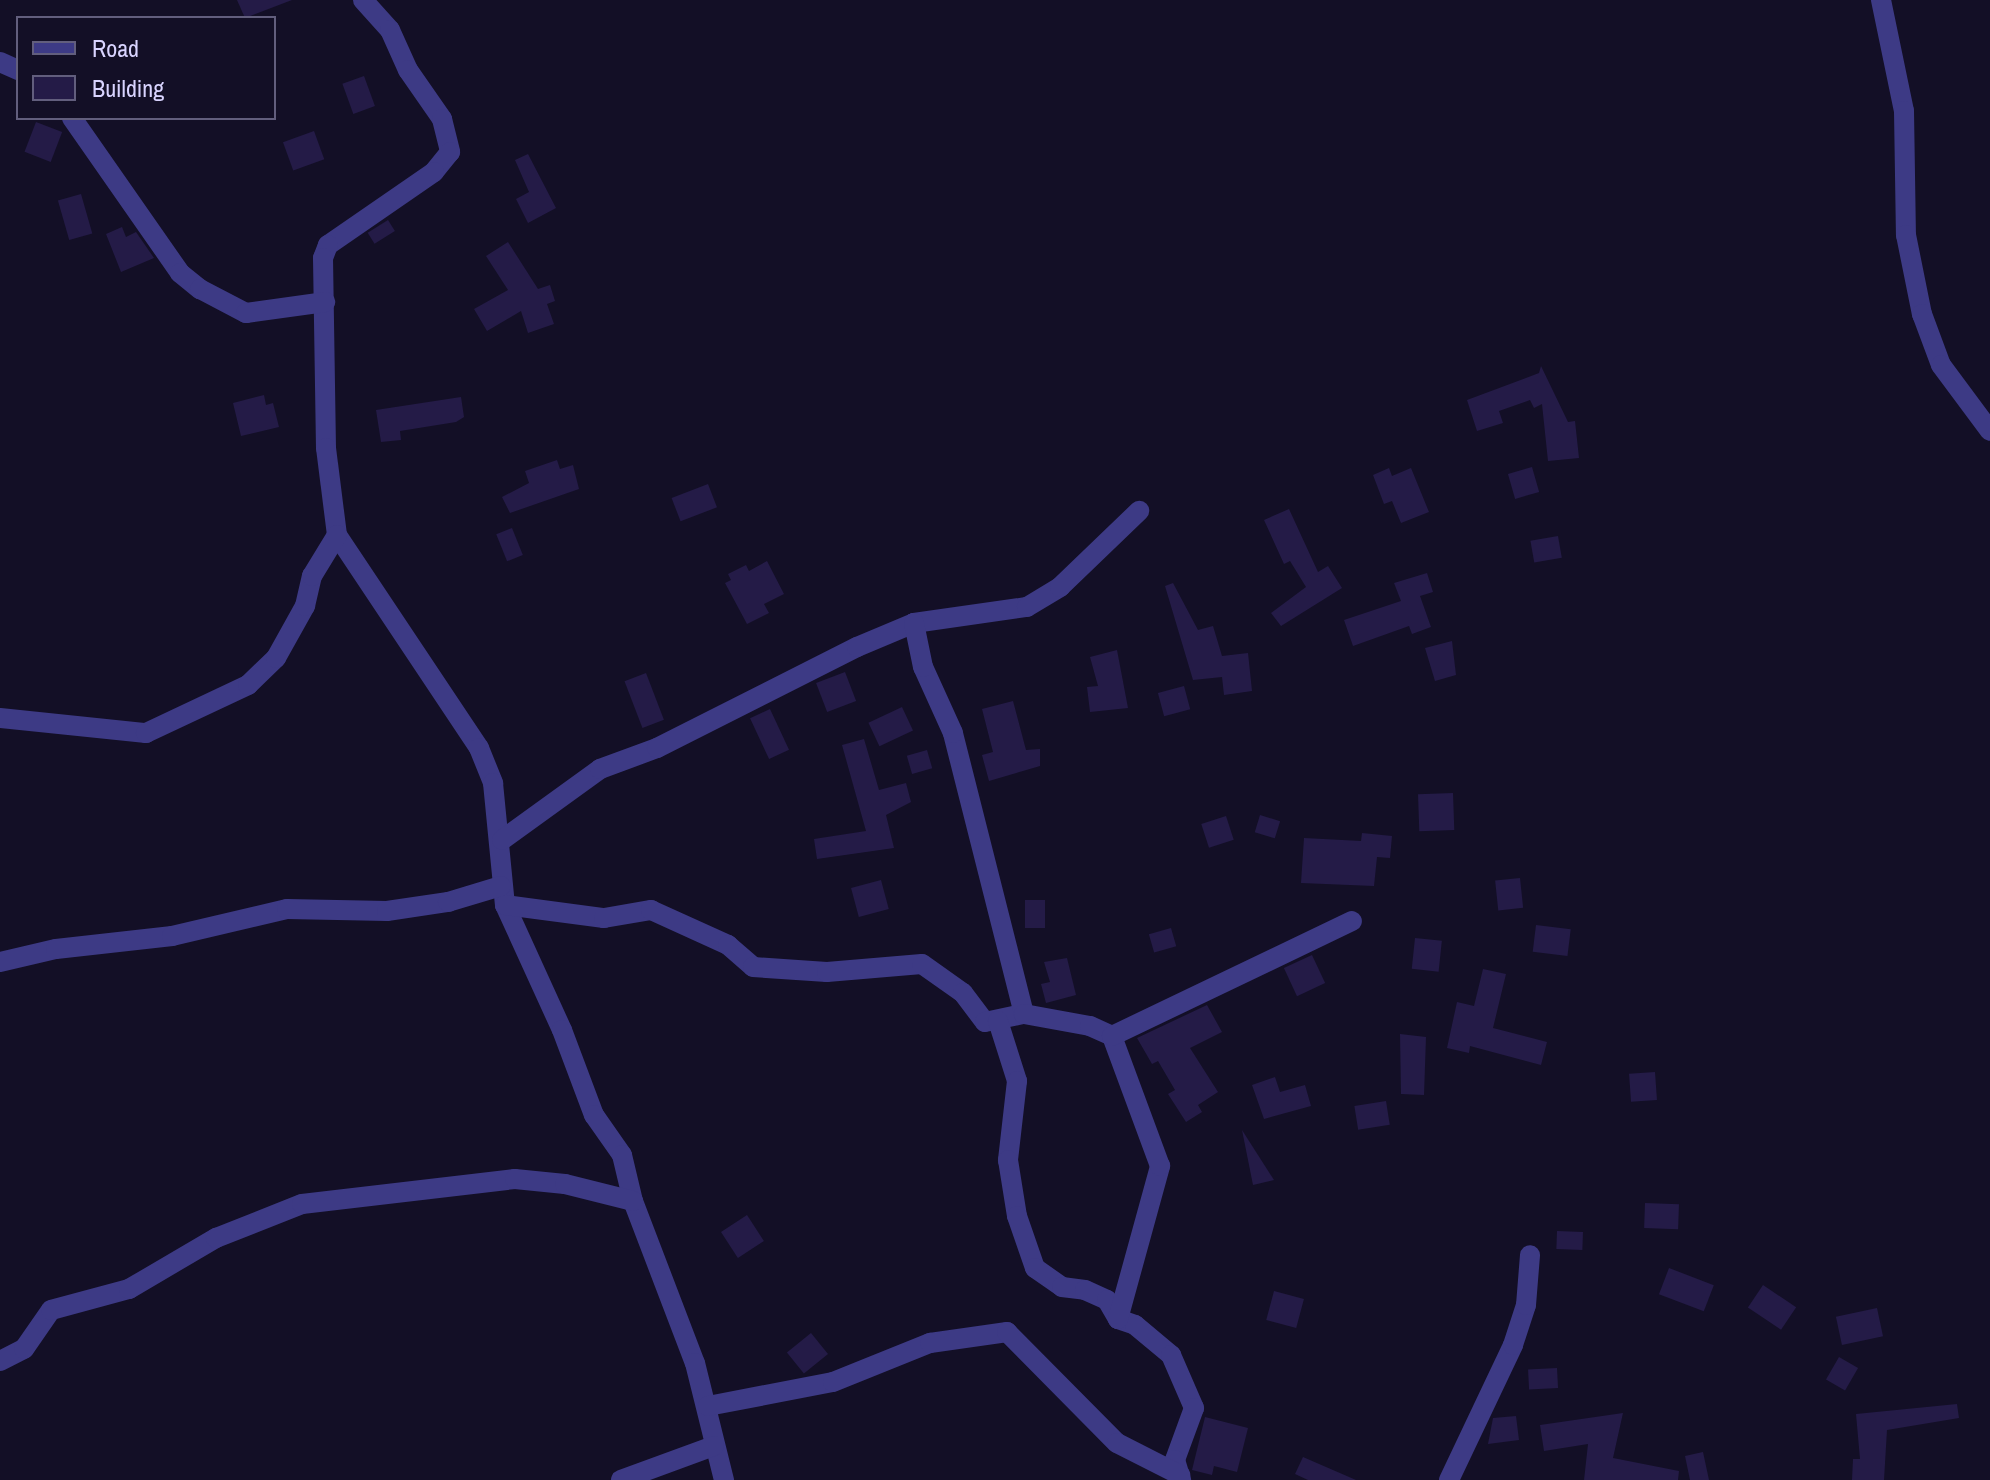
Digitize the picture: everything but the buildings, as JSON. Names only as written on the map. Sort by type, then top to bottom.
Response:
[{"type":"street","points":[[363,0],[390,30],[408,70],[442,119],[450,152],[434,172],[328,245],[323,258],[326,448],[337,535],[479,748],[493,783],[502,840],[503,896],[562,1030],[594,1115],[622,1155],[633,1201],[708,1406],[714,1446],[724,1480]]},
{"type":"street","points":[[1881,0],[1904,111],[1906,235],[1922,314],[1941,365],[1990,431]]},
{"type":"street","points":[[73,120],[180,273],[200,289],[246,313],[325,302]]},
{"type":"street","points":[[502,840],[600,769],[657,748],[914,623],[1027,607],[1060,587],[1139,511]]},
{"type":"street","points":[[0,718],[146,733],[248,685],[276,658],[305,606],[312,576],[337,535]]},
{"type":"street","points":[[914,623],[923,667],[953,733],[1024,1014]]},
{"type":"street","points":[[0,962],[56,949],[172,936],[287,909],[387,911],[503,896],[604,918],[651,910],[728,945],[753,967],[827,972],[922,964],[963,993],[985,1022],[1024,1014],[1090,1026],[1112,1036],[1160,1166],[1118,1319]]},
{"type":"street","points":[[1112,1036],[1352,921]]},
{"type":"street","points":[[998,1021],[1017,1081],[1008,1160],[1017,1216],[1035,1268],[1062,1287],[1085,1290],[1107,1300],[1118,1319],[1135,1325],[1171,1355],[1194,1408],[1175,1460],[1180,1478]]},
{"type":"street","points":[[0,1361],[24,1349],[51,1310],[129,1289],[216,1238],[302,1204],[515,1179],[565,1184],[633,1201]]},
{"type":"street","points":[[1449,1480],[1513,1345],[1526,1305],[1530,1255]]},
{"type":"street","points":[[708,1406],[833,1382],[930,1343],[1007,1332],[1117,1443],[1180,1478]]},
{"type":"street","points":[[621,1480],[714,1446]]}]
